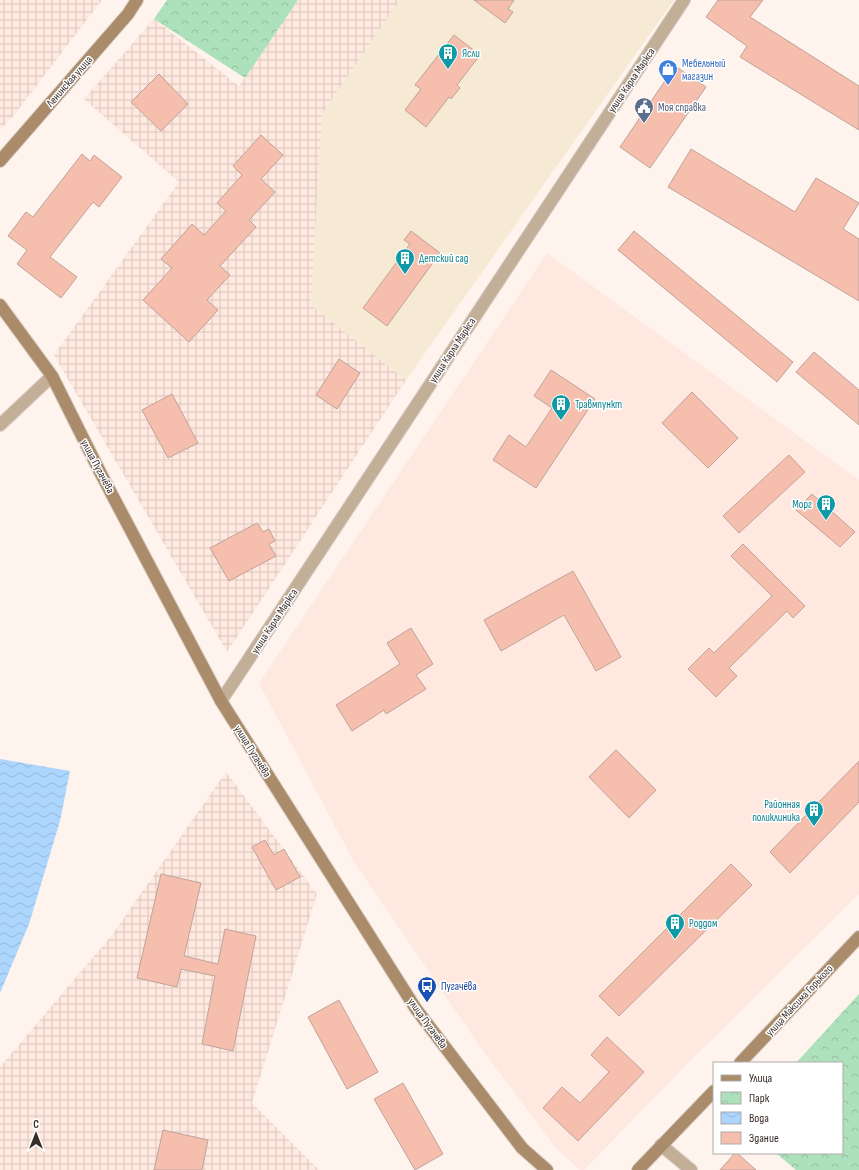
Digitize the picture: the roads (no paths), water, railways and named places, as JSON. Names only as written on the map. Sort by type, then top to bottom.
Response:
[{"type":"street","name":"Ленинская улица","points":[[0,161],[128,14],[137,0]]},
{"type":"street","name":"улица Карла Маркса","points":[[221,701],[684,0]]},
{"type":"street","name":"улица Пугачёва","points":[[0,305],[52,376],[100,472],[221,701],[416,1009],[522,1148],[547,1170]]},
{"type":"street","points":[[0,425],[52,376]]},
{"type":"street","name":"улица Максима Горького","points":[[741,1062],[859,937]]},
{"type":"street","points":[[638,1170],[713,1092]]},
{"type":"street","points":[[661,1145],[691,1170]]},
{"type":"water","points":[[0,759],[70,771],[60,821],[29,924],[0,993]]},
{"type":"place","name":"Ясли","points":[[448,70]]},
{"type":"place","name":"Мебельный магазин","points":[[668,86]]},
{"type":"place","name":"Моя справка","points":[[644,124]]},
{"type":"place","name":"Детский сад","points":[[405,275]]},
{"type":"place","name":"Травмпункт","points":[[561,421]]},
{"type":"place","name":"Морг","points":[[826,521]]},
{"type":"place","name":"Районная поликлиника","points":[[814,827]]},
{"type":"place","name":"Роддом","points":[[675,940]]},
{"type":"place","name":"Пугачёва","points":[[427,1003]]}]
